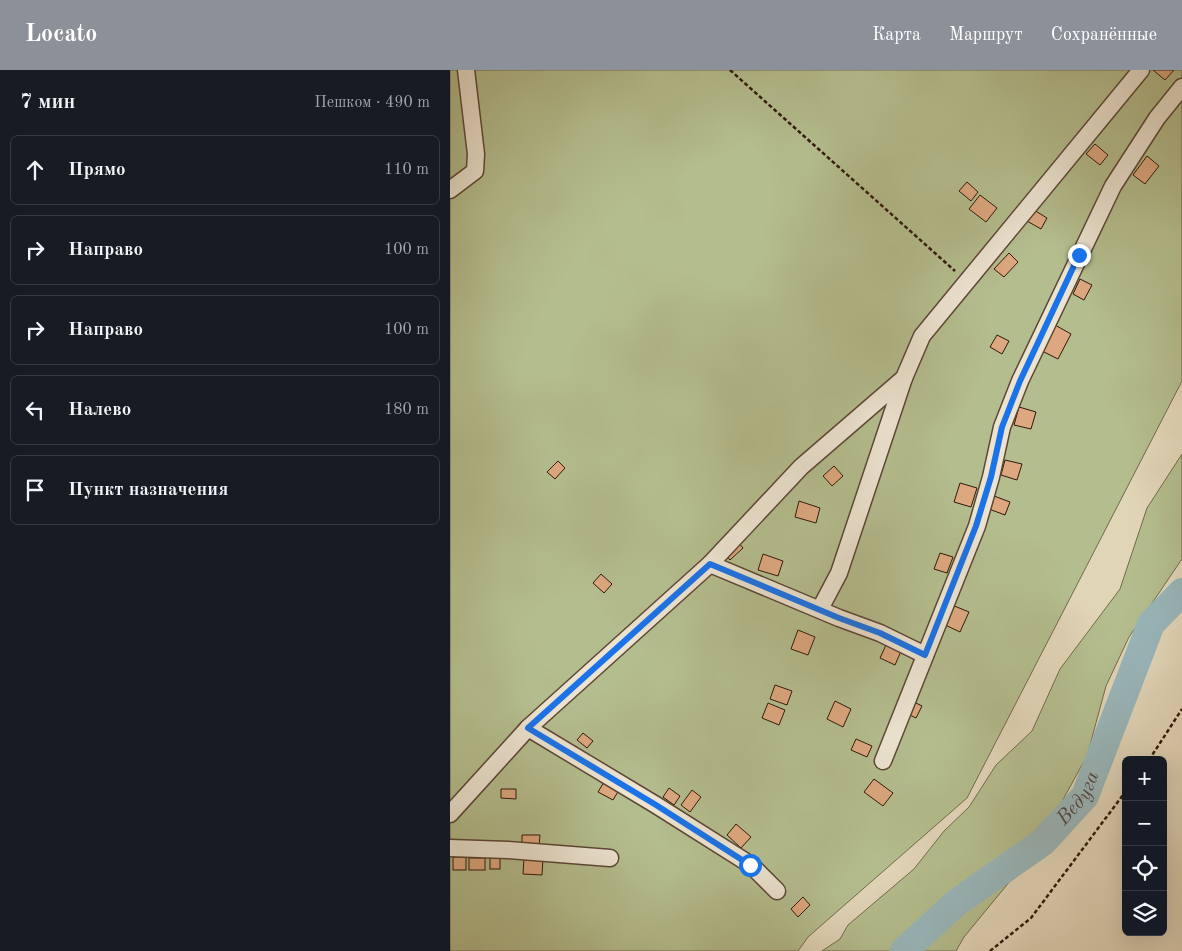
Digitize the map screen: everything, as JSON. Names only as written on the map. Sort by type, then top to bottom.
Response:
[{"type":"street","points":[[450,190],[475,171],[476,154],[466,70]]},
{"type":"street","points":[[820,610],[839,572],[904,378],[922,336],[1141,70]]},
{"type":"street","points":[[883,761],[976,526],[991,477],[1002,427],[1020,381],[1113,186],[1157,118],[1182,87]]},
{"type":"street","points":[[450,814],[528,728],[710,564],[801,467],[904,378]]},
{"type":"street","points":[[710,564],[880,633],[925,655]]},
{"type":"street","points":[[528,728],[656,805],[750,865],[777,891]]},
{"type":"street","points":[[450,848],[508,850],[610,858]]},
{"type":"path","points":[[730,70],[968,282]]},
{"type":"path","points":[[1152,756],[1182,708]]},
{"type":"path","points":[[990,951],[1030,918],[1122,797]]},
{"type":"green space","points":[[450,70],[1182,70],[1182,381],[967,798],[808,937],[798,951],[450,951]]},
{"type":"green space","points":[[1182,454],[1182,559],[1129,637],[1106,686],[1087,756],[1034,852],[964,937],[956,951],[822,951],[840,939],[848,925],[914,869],[944,831],[969,807],[996,765],[1032,731],[1060,669],[1120,589],[1147,508]]},
{"type":"building","points":[[1153,70],[1174,70],[1165,80]]},
{"type":"building","points":[[1095,144],[1108,155],[1100,165],[1086,154]]},
{"type":"building","points":[[1147,156],[1159,166],[1145,184],[1133,175]]},
{"type":"building","points":[[967,182],[978,192],[971,201],[959,191]]},
{"type":"building","points":[[980,195],[997,208],[986,222],[969,209]]},
{"type":"building","points":[[1034,210],[1047,218],[1041,229],[1027,221]]},
{"type":"building","points":[[1009,253],[1018,262],[1004,277],[994,269]]},
{"type":"building","points":[[1080,279],[1092,285],[1084,300],[1073,294]]},
{"type":"building","points":[[1055,325],[1071,334],[1058,359],[1042,351]]},
{"type":"building","points":[[997,335],[1009,341],[1002,354],[990,347]]},
{"type":"building","points":[[1019,407],[1036,412],[1031,429],[1014,425]]},
{"type":"building","points":[[1005,460],[1022,464],[1017,480],[1001,475]]},
{"type":"building","points":[[558,461],[565,468],[555,479],[547,472]]},
{"type":"building","points":[[834,466],[843,476],[832,486],[823,476]]},
{"type":"building","points":[[960,483],[977,488],[971,507],[954,502]]},
{"type":"building","points":[[994,496],[1010,502],[1005,515],[989,509]]},
{"type":"building","points":[[799,501],[820,508],[816,523],[795,517]]},
{"type":"building","points":[[738,542],[743,548],[730,560],[725,554]]},
{"type":"building","points":[[940,553],[953,557],[947,573],[934,569]]},
{"type":"building","points":[[763,554],[783,561],[778,576],[758,570]]},
{"type":"building","points":[[601,574],[612,584],[604,593],[593,583]]},
{"type":"building","points":[[952,605],[969,612],[960,632],[943,624]]},
{"type":"building","points":[[798,630],[815,637],[808,655],[791,649]]},
{"type":"building","points":[[886,645],[901,651],[895,665],[880,658]]},
{"type":"building","points":[[775,685],[792,691],[787,705],[770,699]]},
{"type":"building","points":[[835,701],[851,709],[843,727],[827,719]]},
{"type":"building","points":[[914,702],[922,706],[916,718],[908,714]]},
{"type":"building","points":[[768,703],[785,710],[779,725],[762,718]]},
{"type":"building","points":[[583,733],[593,741],[587,748],[577,740]]},
{"type":"building","points":[[856,739],[872,746],[867,757],[851,750]]},
{"type":"building","points":[[874,779],[893,793],[883,806],[864,792]]},
{"type":"building","points":[[604,782],[619,790],[613,800],[598,792]]},
{"type":"building","points":[[669,788],[680,796],[674,805],[663,797]]},
{"type":"building","points":[[501,789],[516,789],[516,799],[501,798]]},
{"type":"building","points":[[692,790],[701,797],[690,812],[681,805]]},
{"type":"building","points":[[736,824],[751,837],[741,848],[727,835]]},
{"type":"building","points":[[522,835],[540,835],[539,846],[522,845]]},
{"type":"building","points":[[453,857],[466,857],[466,870],[453,870]]},
{"type":"building","points":[[524,857],[543,858],[542,875],[523,874]]},
{"type":"building","points":[[469,858],[485,858],[485,870],[469,870]]},
{"type":"building","points":[[490,858],[500,858],[500,869],[490,869]]},
{"type":"building","points":[[803,897],[810,905],[798,917],[791,909]]},
{"type":"waterway","name":"Ведуга","points":[[904,951],[956,903],[1043,842],[1085,796],[1151,624],[1182,592]]},
{"type":"route","points":[[750,865],[656,805],[528,728],[710,564],[839,618],[880,633],[925,655],[976,526],[991,477],[1002,427],[1020,381],[1079,255]]}]
